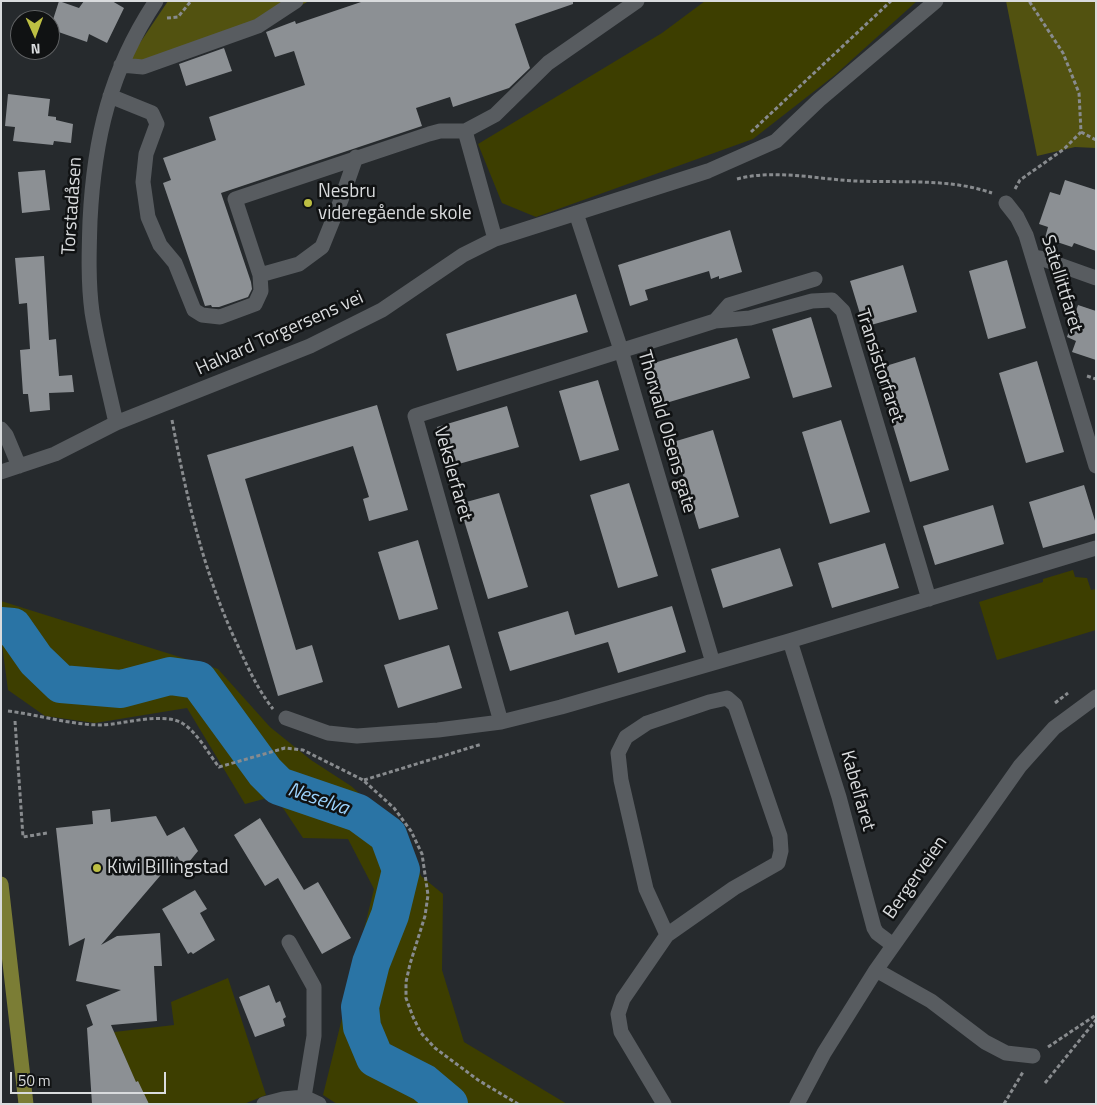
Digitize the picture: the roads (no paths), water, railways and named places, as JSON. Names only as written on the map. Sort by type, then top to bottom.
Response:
[{"type":"main road","points":[[1,884],[26,1104]]},
{"type":"street","name":"Torstadåsen","points":[[116,424],[92,311],[88,260],[93,177],[98,141],[110,96],[142,22],[156,1]]},
{"type":"street","points":[[122,65],[143,67],[258,26],[296,1]]},
{"type":"street","points":[[110,96],[152,114],[157,124],[146,154],[143,182],[148,217],[160,245],[175,263],[194,310],[202,315],[220,317],[255,304],[261,291],[260,275],[235,199],[429,134],[440,131],[465,131],[496,115],[548,64],[637,1]]},
{"type":"street","name":"Halvard Torgersens vei","points":[[1,472],[55,454],[116,424],[310,346],[382,310],[463,255],[495,239],[708,171],[776,141],[819,100],[936,1]]},
{"type":"street","points":[[465,131],[495,239]]},
{"type":"street","points":[[260,275],[299,264],[322,247],[342,200],[356,157]]},
{"type":"street","name":"Satellittfaret","points":[[1006,203],[1022,226],[1034,260],[1096,466]]},
{"type":"street","name":"Thorvald Olsens gate","points":[[576,213],[621,350],[714,663]]},
{"type":"street","points":[[1034,260],[1040,258],[1096,278]]},
{"type":"street","points":[[715,322],[730,305],[815,279]]},
{"type":"street","name":"Transistorfaret","points":[[621,350],[715,322],[750,318],[812,301],[832,300],[843,311],[929,599]]},
{"type":"street","name":"Vekslerfaret","points":[[501,722],[415,416],[621,350]]},
{"type":"street","points":[[1,429],[6,435],[19,466]]},
{"type":"street","points":[[286,718],[328,733],[357,736],[438,730],[501,722],[561,707],[790,641],[1096,548]]},
{"type":"street","name":"Kabelfaret","points":[[790,641],[839,798],[874,928],[877,933],[893,944]]},
{"type":"street","name":"Bergerveien","points":[[797,1104],[824,1053],[893,944],[1020,766],[1054,728],[1096,697]]},
{"type":"street","points":[[664,1104],[621,1032],[618,1014],[623,999],[667,935],[734,888],[778,863],[781,851],[780,836],[735,705],[728,698],[709,702],[647,723],[626,737],[618,753],[621,780],[646,889],[667,935]]},
{"type":"street","points":[[289,942],[314,987],[314,1036],[304,1097]]},
{"type":"street","points":[[876,970],[931,1001],[985,1042],[1006,1053],[1033,1056]]},
{"type":"street","points":[[264,1104],[283,1099],[304,1097],[319,1104]]},
{"type":"waterway","name":"Neselva","points":[[1,626],[13,627],[36,660],[61,684],[121,689],[170,676],[198,680],[265,772],[279,786],[358,813],[388,835],[401,870],[390,915],[371,963],[360,1007],[362,1027],[375,1058],[424,1083],[449,1104]]},
{"type":"place","name":"Nesbru videregående skole","points":[[308,203]]},
{"type":"place","name":"Kiwi Billingstad","points":[[97,868]]}]
